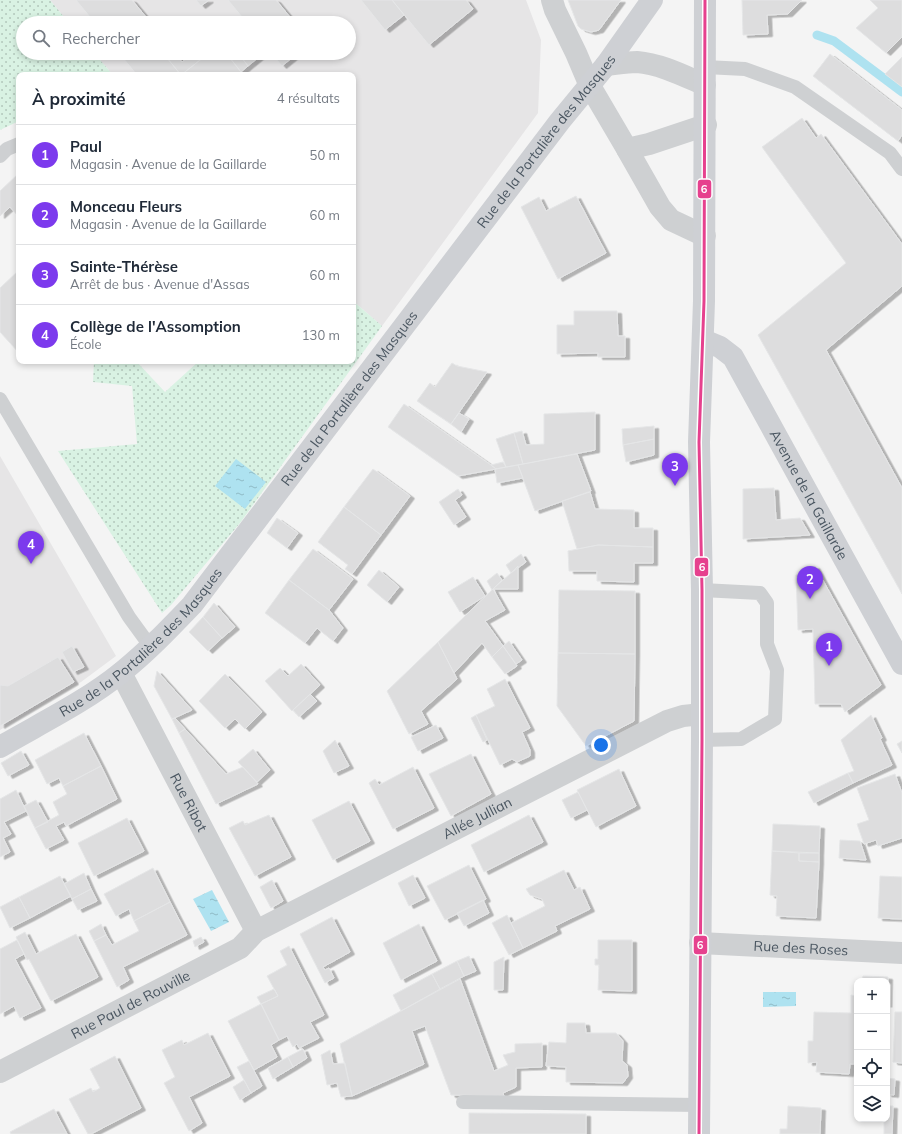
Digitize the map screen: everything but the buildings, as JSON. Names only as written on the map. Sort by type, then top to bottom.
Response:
[{"type":"street","points":[[552,0],[555,10],[590,86],[660,207],[671,220],[705,236]]},
{"type":"street","name":"Rue de la Portalière des Masques","points":[[0,747],[67,709],[121,673],[153,646],[192,605],[555,128],[606,65],[652,0]]},
{"type":"street","points":[[699,1134],[702,590],[699,442],[705,236],[705,0]]},
{"type":"street","points":[[606,65],[637,62],[705,76]]},
{"type":"street","points":[[627,149],[649,144],[706,125]]},
{"type":"street","name":"Avenue de la Gaillarde","points":[[703,340],[720,347],[732,357],[902,664]]},
{"type":"street","name":"Rue Ribot","points":[[121,673],[256,931]]},
{"type":"street","name":"Allée Jullian","points":[[256,931],[667,721],[683,716],[702,714]]},
{"type":"street","name":"Rue Paul de Rouville","points":[[0,1072],[240,948],[256,931]]},
{"type":"street","name":"Rue des Roses","points":[[700,943],[902,953]]},
{"type":"lane","points":[[705,76],[745,69],[795,87],[890,153],[902,169]]},
{"type":"lane","points":[[0,156],[7,149],[16,145]]},
{"type":"lane","points":[[0,399],[129,617],[145,639],[153,646]]},
{"type":"lane","points":[[702,590],[760,593],[767,603],[767,644],[777,670],[775,719],[741,739],[702,740]]},
{"type":"lane","points":[[463,1102],[699,1105]]},
{"type":"shaded area","points":[[50,0],[526,0],[541,40],[538,113],[382,326],[356,304],[356,72],[110,72],[100,60],[356,60],[356,16],[63,16]]},
{"type":"shaded area","points":[[0,456],[116,656],[81,682],[0,730]]},
{"type":"green space","points":[[0,0],[50,0],[63,16],[16,16],[16,60],[100,60],[110,72],[16,72],[16,122],[0,130]]},
{"type":"green space","points":[[356,304],[382,326],[356,362]]},
{"type":"green space","points":[[94,364],[139,364],[165,392],[196,364],[355,364],[240,523],[171,605],[162,613],[58,451],[137,444],[132,386],[93,382]]},
{"type":"water","points":[[236,459],[266,482],[245,509],[215,486]]},
{"type":"water","points":[[212,890],[229,922],[211,931],[193,899]]},
{"type":"water","points":[[763,992],[796,992],[796,1006],[763,1007]]},
{"type":"waterway","points":[[817,35],[834,41],[902,92]]},
{"type":"transit line","name":"6","points":[[699,1134],[702,740],[702,590],[699,442],[704,301],[705,0]]},
{"type":"place","name":"Sainte-Thérèse","points":[[675,486]]},
{"type":"place","name":"Collège de l'Assomption","points":[[31,564]]},
{"type":"place","name":"Monceau Fleurs","points":[[810,599]]},
{"type":"place","name":"Paul","points":[[829,666]]}]
